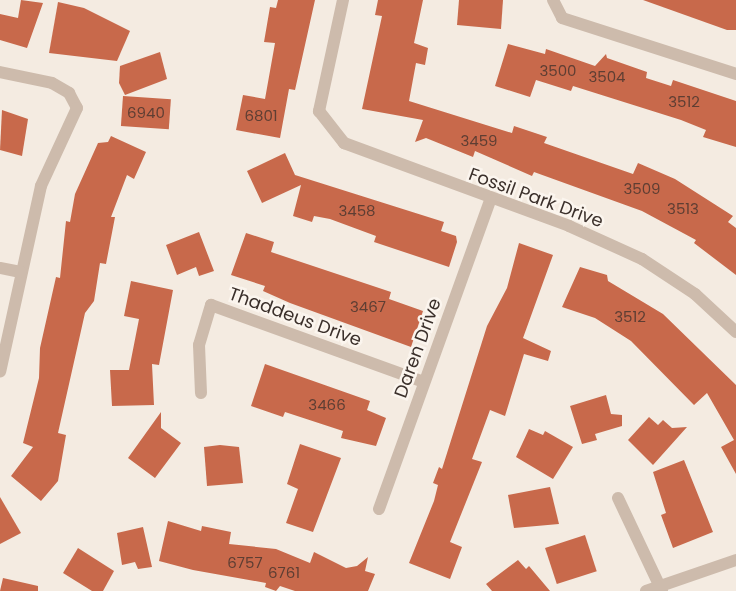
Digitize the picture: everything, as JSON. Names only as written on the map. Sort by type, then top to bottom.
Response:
[{"type":"street","name":"Fossil Park Drive","points":[[343,0],[319,111],[344,143],[490,200],[569,226],[642,259],[695,294],[736,332]]},
{"type":"street","points":[[553,0],[562,18],[736,74]]},
{"type":"street","points":[[0,72],[52,83],[69,93],[77,108],[41,186],[0,372]]},
{"type":"street","name":"Daren Drive","points":[[379,509],[490,200]]},
{"type":"street","points":[[0,268],[21,272]]},
{"type":"street","name":"Thaddeus Drive","points":[[201,394],[199,345],[211,305],[424,382]]},
{"type":"street","points":[[618,498],[661,588]]},
{"type":"street","points":[[646,591],[661,588],[736,560]]},
{"type":"building","points":[[21,0],[43,3],[27,48],[0,40],[0,14],[18,18]]},
{"type":"building","points":[[278,0],[315,0],[295,90],[289,89],[280,138],[236,130],[243,95],[265,99],[275,43],[264,42],[270,7],[276,8]]},
{"type":"building","points":[[378,0],[423,0],[414,43],[428,48],[425,65],[416,63],[409,101],[512,133],[514,126],[547,137],[544,143],[633,174],[638,163],[675,179],[733,216],[728,222],[736,228],[736,275],[694,243],[696,240],[642,211],[534,172],[532,176],[475,151],[473,157],[426,138],[415,142],[423,120],[362,109],[382,16],[375,15]]},
{"type":"building","points":[[459,0],[503,0],[501,29],[457,25]]},
{"type":"building","points":[[643,0],[736,0],[736,30],[727,30]]},
{"type":"building","points":[[58,2],[84,8],[130,31],[117,61],[49,53]]},
{"type":"building","points":[[508,44],[545,54],[546,49],[595,66],[606,54],[607,58],[647,72],[646,78],[671,86],[673,80],[736,101],[736,147],[703,137],[706,130],[681,120],[573,86],[571,91],[536,80],[530,97],[495,86]]},
{"type":"building","points":[[160,52],[167,79],[125,95],[119,83],[120,66]]},
{"type":"building","points":[[123,96],[171,99],[169,129],[121,126]]},
{"type":"building","points":[[2,110],[28,119],[22,156],[0,150]]},
{"type":"building","points":[[111,136],[146,152],[134,179],[127,175],[111,217],[115,217],[106,264],[100,263],[94,301],[85,313],[58,433],[66,435],[58,481],[41,501],[11,476],[33,447],[23,443],[39,378],[40,348],[56,277],[60,278],[66,221],[70,222],[75,194],[98,143],[108,142]]},
{"type":"building","points":[[285,153],[295,175],[444,222],[441,231],[456,236],[457,242],[449,267],[374,242],[376,236],[330,219],[314,216],[312,222],[293,216],[301,185],[262,203],[247,171]]},
{"type":"building","points":[[199,232],[214,271],[199,276],[196,267],[177,275],[166,245]]},
{"type":"building","points":[[246,233],[274,242],[271,252],[391,292],[389,299],[423,311],[411,347],[290,303],[263,291],[265,286],[231,275]]},
{"type":"building","points":[[519,243],[553,255],[523,338],[551,351],[548,361],[524,354],[505,416],[490,410],[472,459],[482,462],[450,542],[462,547],[450,579],[409,563],[434,501],[438,485],[433,483],[439,467],[442,469],[487,326],[507,288]]},
{"type":"building","points":[[580,267],[607,275],[608,281],[663,314],[736,385],[736,474],[721,447],[734,440],[707,393],[694,405],[631,341],[595,318],[562,307]]},
{"type":"building","points":[[131,281],[173,290],[159,365],[152,364],[154,405],[112,406],[110,370],[129,370],[139,319],[124,316]]},
{"type":"building","points":[[265,364],[370,401],[367,410],[386,418],[376,446],[341,438],[343,431],[285,412],[283,417],[251,406]]},
{"type":"building","points":[[606,395],[611,414],[622,415],[622,426],[595,434],[597,440],[582,444],[570,406]]},
{"type":"building","points":[[161,412],[161,428],[181,443],[155,478],[128,458]]},
{"type":"building","points":[[649,417],[658,425],[663,420],[672,428],[687,427],[653,465],[628,440]]},
{"type":"building","points":[[529,429],[543,435],[545,431],[573,447],[553,479],[516,457]]},
{"type":"building","points":[[300,444],[341,458],[313,532],[286,523],[298,489],[287,484]]},
{"type":"building","points":[[220,445],[239,447],[243,483],[207,486],[204,447]]},
{"type":"building","points":[[684,460],[713,532],[673,548],[661,515],[666,513],[653,472]]},
{"type":"building","points":[[550,487],[559,524],[514,528],[508,495]]},
{"type":"building","points":[[0,497],[21,533],[0,544]]},
{"type":"building","points":[[168,521],[201,531],[202,526],[231,532],[229,544],[276,549],[310,563],[314,552],[346,568],[357,566],[368,557],[365,571],[375,574],[368,591],[295,591],[280,586],[276,591],[265,587],[266,583],[193,570],[159,561]]},
{"type":"building","points":[[143,527],[152,567],[138,569],[135,562],[122,565],[117,533]]},
{"type":"building","points":[[585,535],[597,571],[557,584],[545,548]]},
{"type":"building","points":[[78,548],[114,571],[103,591],[92,591],[63,573]]},
{"type":"building","points":[[518,560],[526,569],[529,566],[550,591],[492,591],[486,584]]},
{"type":"building","points":[[3,578],[38,586],[38,591],[0,591]]}]
